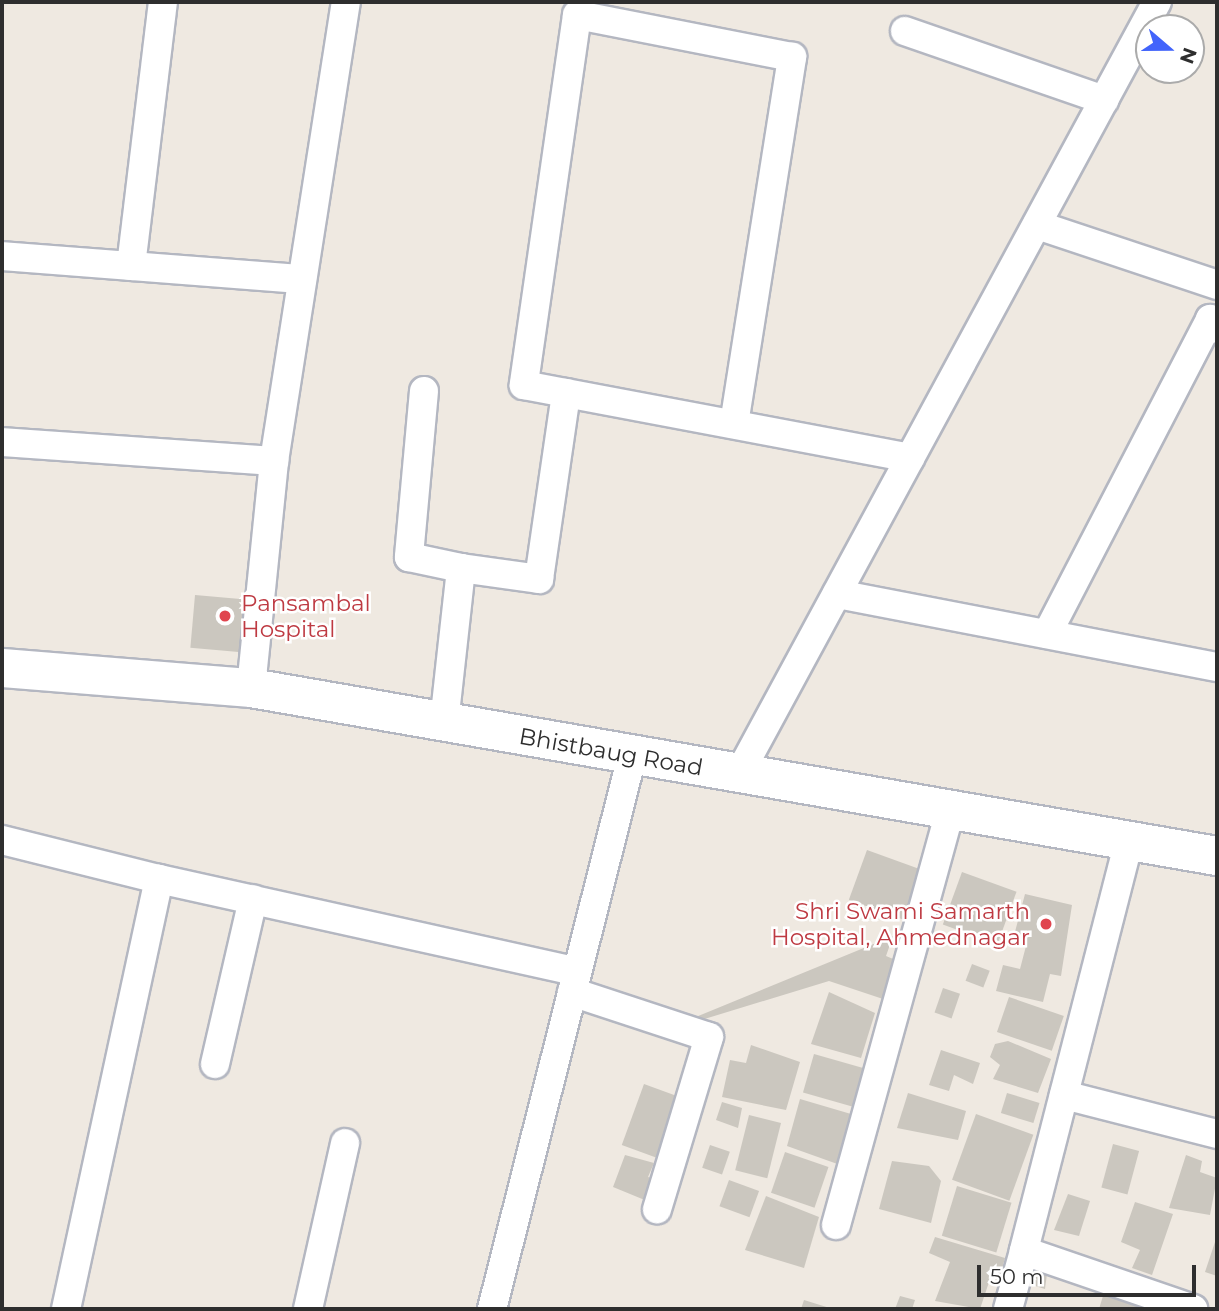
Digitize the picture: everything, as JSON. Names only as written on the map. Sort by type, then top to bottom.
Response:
[{"type":"street","points":[[131,266],[163,2]]},
{"type":"street","points":[[251,688],[274,461],[346,2]]},
{"type":"street","points":[[739,774],[1157,2]]},
{"type":"street","points":[[734,424],[792,57],[577,15],[524,385],[911,458]]},
{"type":"street","points":[[905,31],[1104,100]]},
{"type":"street","points":[[1037,225],[1217,285]]},
{"type":"street","points":[[2,256],[302,279]]},
{"type":"street","points":[[1047,634],[1215,319]]},
{"type":"street","points":[[424,391],[410,557],[461,568],[539,579],[566,393]]},
{"type":"street","points":[[2,442],[274,461]]},
{"type":"street","points":[[444,723],[461,568]]},
{"type":"street","points":[[837,594],[1217,667]]},
{"type":"street","name":"Bhistbaug Road","points":[[2,668],[251,688],[1217,856]]},
{"type":"street","points":[[492,1309],[632,756]]},
{"type":"street","points":[[836,1225],[950,810]]},
{"type":"street","points":[[2,840],[253,900],[574,982],[709,1037],[657,1209]]},
{"type":"street","points":[[1008,1309],[1129,841]]},
{"type":"street","points":[[66,1309],[159,879]]},
{"type":"street","points":[[215,1064],[253,900]]},
{"type":"street","points":[[1064,1095],[1217,1134]]},
{"type":"street","points":[[309,1309],[345,1143]]},
{"type":"street","points":[[1024,1251],[1194,1309]]},
{"type":"building","points":[[195,595],[252,600],[247,653],[190,648]]},
{"type":"building","points":[[867,850],[924,871],[906,921],[849,900]]},
{"type":"building","points":[[962,872],[1017,892],[997,944],[943,925]]},
{"type":"building","points":[[1025,894],[1072,905],[1061,976],[1050,974],[1043,1002],[996,991],[1003,965],[1020,969],[1026,946],[1012,943]]},
{"type":"building","points":[[893,936],[886,956],[898,961],[886,1000],[829,981],[652,1035]]},
{"type":"building","points":[[972,964],[990,971],[983,988],[966,981]]},
{"type":"building","points":[[943,988],[960,994],[952,1018],[935,1013]]},
{"type":"building","points":[[829,992],[875,1013],[861,1058],[811,1044]]},
{"type":"building","points":[[1009,997],[1064,1016],[1052,1051],[997,1032]]},
{"type":"building","points":[[1008,1041],[1051,1059],[1038,1093],[993,1079],[1000,1065],[990,1057],[995,1044]]},
{"type":"building","points":[[751,1045],[800,1062],[786,1110],[722,1097],[730,1060],[746,1063]]},
{"type":"building","points":[[941,1050],[980,1063],[973,1084],[954,1075],[949,1091],[929,1085]]},
{"type":"building","points":[[814,1054],[864,1068],[853,1107],[803,1092]]},
{"type":"building","points":[[644,1084],[682,1098],[659,1159],[622,1145]]},
{"type":"building","points":[[908,1093],[966,1111],[958,1140],[897,1128]]},
{"type":"building","points":[[1007,1093],[1040,1103],[1033,1123],[1001,1113]]},
{"type":"building","points":[[800,1099],[851,1114],[843,1166],[787,1146]]},
{"type":"building","points":[[722,1102],[742,1108],[738,1128],[716,1120]]},
{"type":"building","points":[[976,1114],[1033,1135],[1009,1201],[952,1180]]},
{"type":"building","points":[[749,1115],[781,1123],[767,1178],[735,1170]]},
{"type":"building","points":[[1113,1144],[1139,1151],[1127,1194],[1101,1187]]},
{"type":"building","points":[[710,1145],[730,1152],[722,1175],[702,1168]]},
{"type":"building","points":[[785,1152],[828,1167],[814,1208],[771,1193]]},
{"type":"building","points":[[625,1155],[654,1163],[648,1177],[654,1179],[652,1203],[613,1187]]},
{"type":"building","points":[[1186,1155],[1202,1161],[1200,1172],[1217,1178],[1210,1215],[1169,1208]]},
{"type":"building","points":[[892,1161],[929,1166],[941,1181],[931,1223],[879,1209]]},
{"type":"building","points":[[729,1180],[759,1191],[749,1217],[719,1206]]},
{"type":"building","points":[[957,1186],[1012,1203],[996,1252],[942,1236]]},
{"type":"building","points":[[1068,1194],[1090,1201],[1079,1236],[1054,1230]]},
{"type":"building","points":[[766,1196],[819,1217],[804,1268],[745,1250]]},
{"type":"building","points":[[1135,1202],[1173,1214],[1152,1275],[1132,1268],[1140,1250],[1121,1242]]},
{"type":"building","points":[[935,1237],[1005,1258],[1000,1276],[992,1273],[980,1309],[935,1301],[950,1262],[929,1253]]},
{"type":"building","points":[[1215,1242],[1217,1243],[1217,1276],[1205,1272]]},
{"type":"building","points":[[1027,1260],[1048,1266],[1045,1289],[1019,1281]]},
{"type":"building","points":[[1106,1286],[1150,1300],[1148,1309],[1099,1309]]},
{"type":"building","points":[[900,1296],[915,1300],[912,1309],[895,1309]]},
{"type":"building","points":[[804,1300],[833,1309],[801,1309]]},
{"type":"place","name":"Pansambal Hospital","points":[[225,616]]},
{"type":"place","name":"Shri Swami Samarth Hospital, Ahmednagar","points":[[1046,924]]}]
